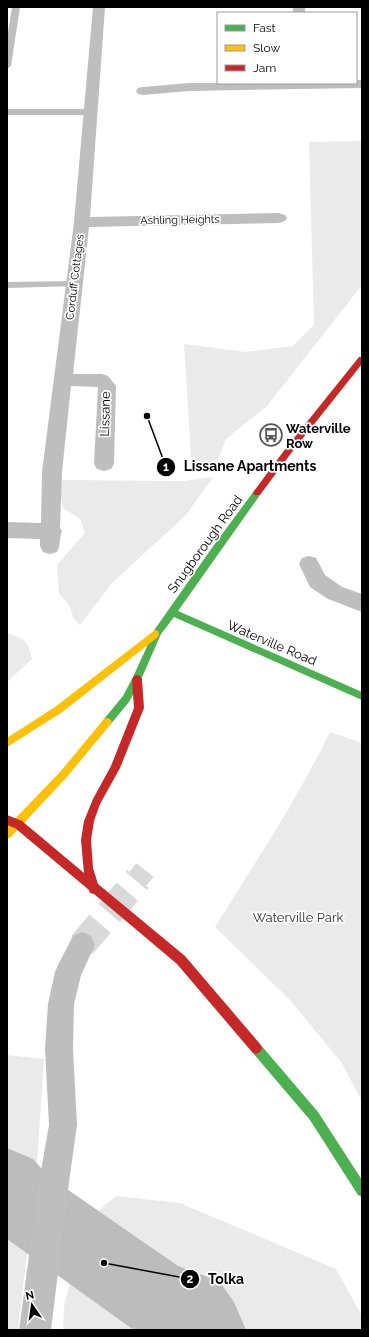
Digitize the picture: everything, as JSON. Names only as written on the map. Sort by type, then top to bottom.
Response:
[{"type":"main road","name":"Snugborough Road","points":[[7,834],[64,774],[126,699],[137,679],[158,632],[217,547],[289,450],[362,359]]},
{"type":"main road","name":"Waterville Road","points":[[172,612],[362,696]]},
{"type":"main road","name":"Snugborough Road","points":[[7,743],[58,710],[158,632]]},
{"type":"main road","points":[[94,889],[88,868],[87,855],[86,840],[89,821],[96,802],[115,768],[139,708],[137,679]]},
{"type":"main road","points":[[7,820],[18,824],[94,889],[181,960],[314,1116],[362,1191]]},
{"type":"street","name":"Corduff Cottages","points":[[7,530],[51,538],[50,492],[62,380],[82,222],[99,7]]},
{"type":"street","points":[[143,91],[308,84],[362,84]]},
{"type":"street","name":"Ashling Heights","points":[[82,222],[279,218]]},
{"type":"street","name":"Lissane","points":[[62,380],[102,380],[107,386],[104,464]]},
{"type":"street","points":[[308,564],[317,581],[335,593],[362,603]]},
{"type":"street","points":[[35,1330],[54,1182],[63,1125],[59,1049],[61,1004],[68,972],[82,945]]},
{"type":"lane","points":[[7,66],[16,7]]},
{"type":"lane","points":[[7,112],[90,112]]},
{"type":"lane","points":[[7,285],[74,284]]},
{"type":"green space","points":[[362,141],[362,285],[267,406],[226,439],[214,470],[192,472],[184,344],[246,352],[293,346],[314,325],[309,142]]},
{"type":"green space","points":[[213,477],[186,515],[112,583],[80,625],[73,618],[70,606],[59,594],[57,565],[85,533],[80,519],[63,508],[60,493],[62,480],[185,481]]},
{"type":"green space","points":[[7,633],[22,639],[27,644],[32,659],[7,682]]},
{"type":"green space","name":"Waterville Park","points":[[330,732],[362,743],[362,1101],[341,1062],[289,999],[215,927],[290,807]]},
{"type":"green space","points":[[7,1055],[44,1059],[36,1179],[18,1330],[7,1330]]},
{"type":"green space","points":[[116,1196],[180,1203],[336,1269],[362,1316],[362,1330],[63,1330],[64,1306],[85,1222]]},
{"type":"waterway","points":[[7,1185],[21,1203],[159,1300],[191,1309],[206,1330]]},
{"type":"tunnel","points":[[137,880],[145,870]]},
{"type":"tunnel","points":[[82,945],[138,879]]},
{"type":"traffic: fast","points":[[107,722],[126,699],[137,679],[158,632],[217,547],[257,493]]},
{"type":"traffic: fast","points":[[172,612],[362,696]]},
{"type":"traffic: fast","points":[[256,1048],[314,1116],[362,1191]]},
{"type":"traffic: slow","points":[[7,743],[58,710],[155,634]]},
{"type":"traffic: slow","points":[[7,834],[64,774],[107,722]]},
{"type":"traffic: jam","points":[[257,493],[289,450],[362,359]]},
{"type":"traffic: jam","points":[[94,889],[88,868],[87,855],[86,840],[89,821],[96,802],[115,768],[139,708],[137,679]]},
{"type":"traffic: jam","points":[[7,820],[18,824],[181,960],[256,1048]]},
{"type":"place","name":"Lissane Apartments","points":[[147,416]]},
{"type":"place","name":"Waterville Row","points":[[271,435]]},
{"type":"place","name":"Tolka","points":[[104,1263]]}]
